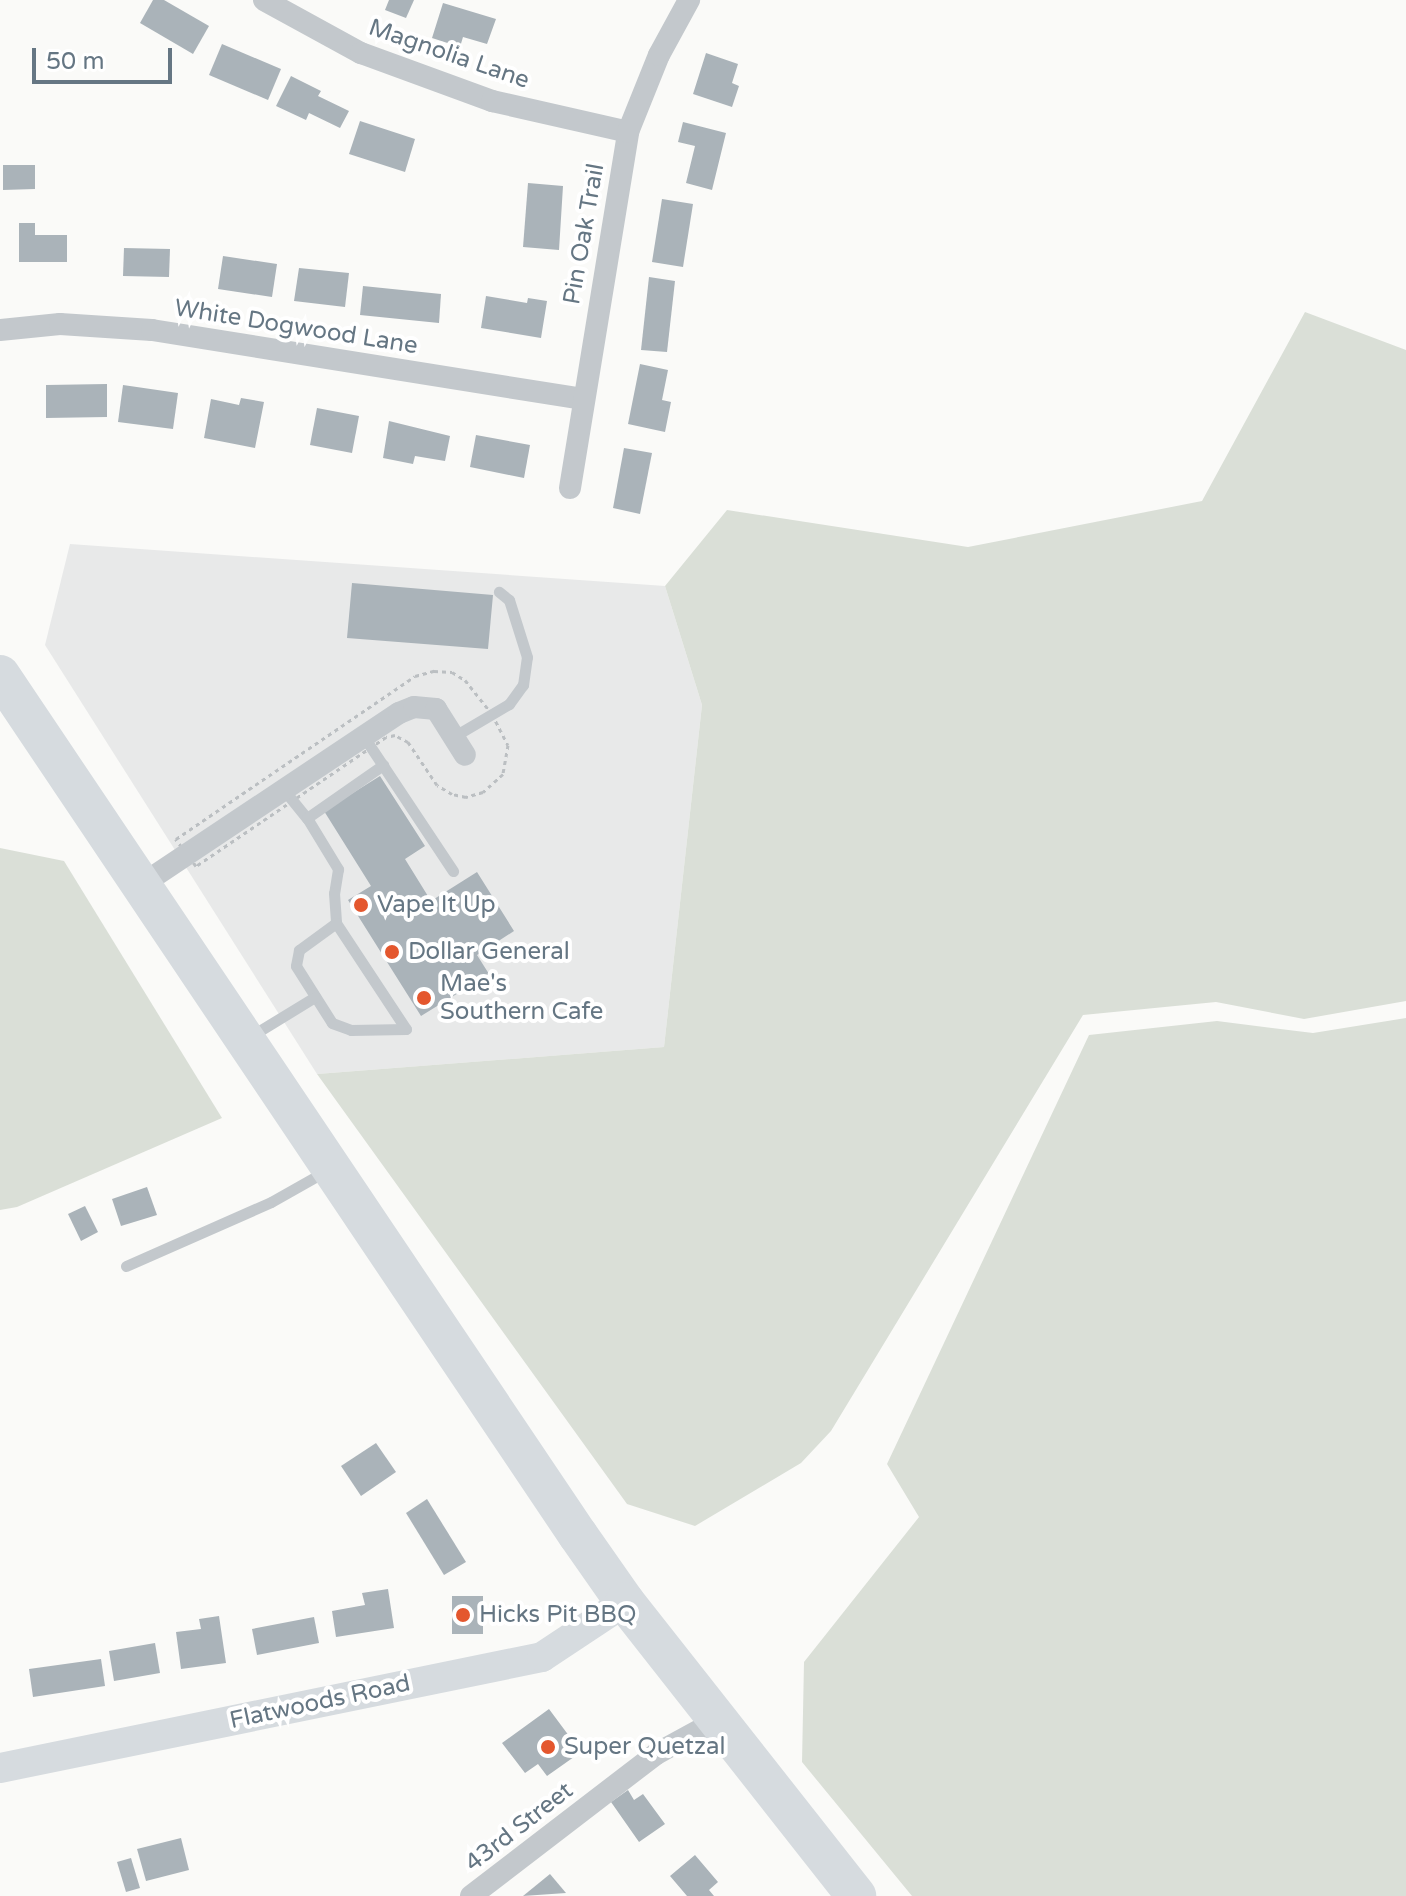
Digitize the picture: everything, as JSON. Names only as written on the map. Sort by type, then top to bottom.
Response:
[{"type":"highway","points":[[0,675],[625,1602],[856,1896]]},
{"type":"street","name":"Magnolia Lane","points":[[264,0],[376,59],[492,101],[628,132]]},
{"type":"street","name":"Pin Oak Trail","points":[[570,488],[582,399],[628,132],[659,55],[689,0]]},
{"type":"street","name":"White Dogwood Lane","points":[[0,330],[60,324],[152,330],[582,399]]},
{"type":"street","points":[[141,885],[414,707],[436,709],[459,746]]},
{"type":"street","name":"Flatwoods Road","points":[[0,1768],[542,1657],[625,1602]]},
{"type":"street","name":"43rd Street","points":[[471,1896],[656,1754],[718,1720]]},
{"type":"lane","points":[[459,746],[509,704],[523,685],[527,657],[509,600],[499,592]]},
{"type":"lane","points":[[364,737],[453,871]]},
{"type":"lane","points":[[307,818],[383,765]]},
{"type":"lane","points":[[284,790],[307,818],[338,869],[334,893],[336,923],[406,1029],[351,1030],[332,1023],[296,966],[299,950],[336,923]]},
{"type":"lane","points":[[245,1040],[315,997]]},
{"type":"lane","points":[[126,1266],[271,1202],[331,1167]]},
{"type":"shaded area","points":[[1305,312],[1406,350],[1406,1001],[1304,1019],[1216,1002],[1083,1015],[831,1431],[801,1463],[695,1526],[627,1504],[317,1074],[664,1047],[702,705],[665,586],[727,510],[968,547],[1202,501]]},
{"type":"shaded area","points":[[70,544],[665,586],[702,705],[664,1047],[317,1074],[45,645]]},
{"type":"shaded area","points":[[0,848],[64,861],[222,1118],[17,1207],[0,1210]]},
{"type":"shaded area","points":[[1406,1018],[1406,1896],[912,1896],[802,1762],[804,1662],[919,1517],[887,1464],[1089,1035],[1217,1021],[1313,1033]]},
{"type":"building","points":[[153,0],[164,0],[209,26],[193,54],[140,23]]},
{"type":"building","points":[[389,0],[414,0],[406,18],[385,10]]},
{"type":"building","points":[[443,3],[496,19],[487,44],[463,37],[460,47],[432,38]]},
{"type":"building","points":[[222,44],[281,69],[268,100],[209,75]]},
{"type":"building","points":[[706,53],[738,64],[732,83],[739,86],[732,107],[693,94]]},
{"type":"building","points":[[291,76],[321,91],[318,96],[349,111],[340,128],[309,113],[306,120],[276,106]]},
{"type":"building","points":[[360,121],[415,139],[405,172],[349,154]]},
{"type":"building","points":[[683,122],[726,133],[712,190],[686,183],[695,146],[678,142]]},
{"type":"building","points":[[3,165],[35,165],[35,189],[3,190]]},
{"type":"building","points":[[528,183],[563,186],[559,250],[523,247]]},
{"type":"building","points":[[662,199],[693,204],[683,267],[652,262]]},
{"type":"building","points":[[19,223],[35,223],[35,235],[67,235],[67,262],[19,262]]},
{"type":"building","points":[[124,248],[170,249],[169,277],[123,276]]},
{"type":"building","points":[[223,256],[277,264],[272,297],[218,289]]},
{"type":"building","points":[[299,268],[349,273],[345,307],[294,301]]},
{"type":"building","points":[[649,277],[675,281],[667,352],[641,350]]},
{"type":"building","points":[[363,286],[441,294],[439,323],[360,315]]},
{"type":"building","points":[[486,296],[527,303],[528,298],[547,301],[541,338],[481,328]]},
{"type":"building","points":[[640,364],[668,370],[662,400],[671,402],[665,432],[628,424]]},
{"type":"building","points":[[107,384],[107,417],[46,418],[46,385]]},
{"type":"building","points":[[123,385],[178,393],[173,429],[118,422]]},
{"type":"building","points":[[241,398],[264,402],[255,448],[204,438],[211,399],[239,405]]},
{"type":"building","points":[[317,408],[359,416],[352,453],[310,445]]},
{"type":"building","points":[[389,421],[450,436],[445,461],[415,456],[413,464],[383,458]]},
{"type":"building","points":[[476,435],[530,445],[524,478],[470,467]]},
{"type":"building","points":[[624,448],[652,453],[640,514],[613,508]]},
{"type":"building","points":[[352,583],[493,595],[488,649],[347,638]]},
{"type":"building","points":[[380,776],[425,846],[405,859],[431,901],[477,872],[514,931],[477,955],[489,974],[421,1016],[348,900],[371,886],[324,811]]},
{"type":"building","points":[[147,1187],[157,1215],[121,1226],[112,1199]]},
{"type":"building","points":[[85,1206],[98,1232],[81,1241],[68,1214]]},
{"type":"building","points":[[376,1443],[396,1472],[361,1496],[341,1466]]},
{"type":"building","points":[[427,1499],[466,1562],[444,1575],[406,1513]]},
{"type":"building","points":[[388,1589],[394,1628],[336,1637],[332,1611],[365,1605],[362,1593]]},
{"type":"building","points":[[452,1596],[483,1596],[483,1634],[452,1634]]},
{"type":"building","points":[[219,1616],[226,1663],[181,1669],[176,1632],[201,1629],[199,1619]]},
{"type":"building","points":[[314,1617],[319,1643],[257,1655],[252,1629]]},
{"type":"building","points":[[155,1643],[160,1673],[114,1681],[109,1651]]},
{"type":"building","points":[[101,1659],[105,1686],[33,1697],[29,1669]]},
{"type":"building","points":[[549,1709],[581,1752],[547,1776],[538,1764],[525,1773],[502,1743]]},
{"type":"building","points":[[628,1790],[634,1800],[643,1794],[665,1824],[639,1842],[611,1802]]},
{"type":"building","points":[[181,1838],[189,1870],[146,1881],[137,1849]]},
{"type":"building","points":[[695,1855],[718,1882],[709,1890],[714,1896],[687,1896],[670,1876]]},
{"type":"building","points":[[131,1858],[140,1888],[126,1892],[117,1862]]},
{"type":"building","points":[[550,1874],[566,1893],[523,1896]]},
{"type":"place","name":"Vape It Up","points":[[361,905]]},
{"type":"place","name":"Dollar General","points":[[392,952]]},
{"type":"place","name":"Mae's Southern Cafe","points":[[424,998]]},
{"type":"place","name":"Hicks Pit BBQ","points":[[463,1615]]},
{"type":"place","name":"Super Quetzal","points":[[548,1747]]}]
